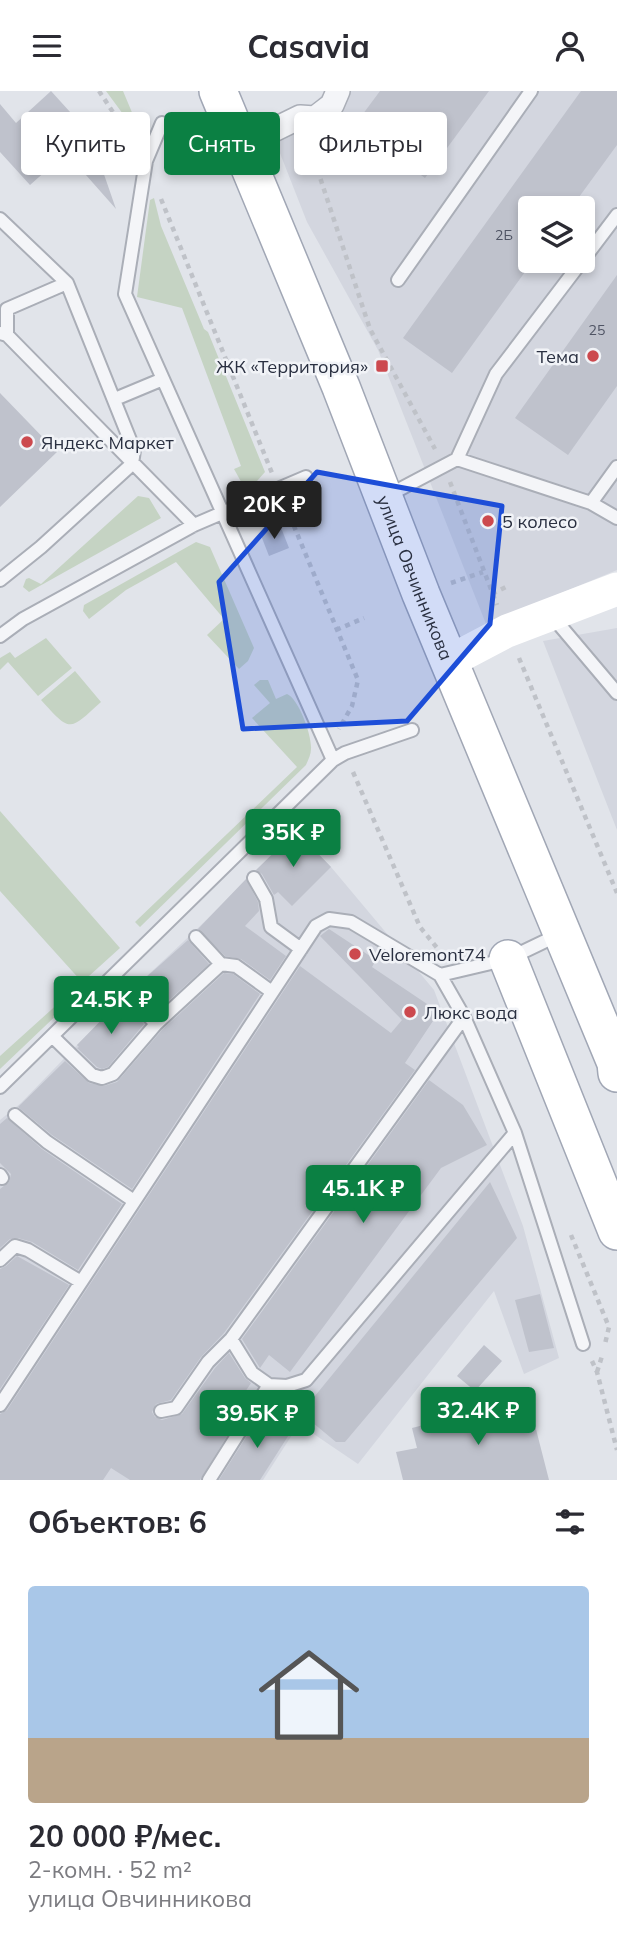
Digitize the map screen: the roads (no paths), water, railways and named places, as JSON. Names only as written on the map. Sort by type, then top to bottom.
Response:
[{"type":"main road","name":"улица Овчинникова","points":[[218,91],[227,112]]},
{"type":"main road","name":"улица Овчинникова","points":[[253,175],[616,1068]]},
{"type":"main road","points":[[450,661],[507,631],[617,589]]},
{"type":"main road","points":[[508,959],[617,1231]]},
{"type":"street","points":[[280,127],[300,117],[315,118],[332,105],[338,91]]},
{"type":"lane","points":[[398,280],[531,91]]},
{"type":"lane","points":[[162,124],[146,162],[125,294],[333,760]]},
{"type":"lane","points":[[595,243],[617,215]]},
{"type":"lane","points":[[0,219],[67,283],[134,450],[132,464],[41,547],[0,580]]},
{"type":"lane","points":[[384,498],[457,459],[496,375],[572,273]]},
{"type":"lane","points":[[67,283],[7,309],[3,334],[194,526]]},
{"type":"lane","points":[[115,399],[163,379]]},
{"type":"lane","points":[[457,459],[591,503],[617,518]]},
{"type":"lane","points":[[591,503],[617,467]]},
{"type":"lane","points":[[0,636],[23,619],[194,526],[306,477]]},
{"type":"lane","points":[[551,614],[617,693]]},
{"type":"lane","points":[[0,1087],[333,760],[412,730]]},
{"type":"lane","points":[[254,878],[266,899],[271,927],[301,949]]},
{"type":"lane","points":[[0,1405],[316,926],[329,919],[351,922],[440,975],[464,1017],[514,1133],[583,1344]]},
{"type":"lane","points":[[440,975],[508,959],[562,933]]},
{"type":"lane","points":[[196,937],[221,964],[236,966],[272,992]]},
{"type":"lane","points":[[52,1036],[92,1075],[102,1078],[113,1073],[156,1024],[221,964]]},
{"type":"lane","points":[[130,996],[156,1024]]},
{"type":"lane","points":[[161,1411],[176,1408],[208,1362],[232,1339],[464,1017]]},
{"type":"lane","points":[[15,1115],[47,1142],[134,1201]]},
{"type":"lane","points":[[232,1339],[252,1373],[269,1385],[287,1386],[306,1380],[514,1133]]},
{"type":"lane","points":[[0,1260],[15,1246],[28,1250],[81,1282]]},
{"type":"lane","points":[[209,1480],[269,1385]]},
{"type":"place","name":"Тема","points":[[593,356]]},
{"type":"place","name":"ЖК «Территория»","points":[[382,366]]},
{"type":"place","name":"Яндекс Маркет","points":[[27,442]]},
{"type":"place","name":"5 колесо","points":[[488,521]]},
{"type":"place","name":"Veloremont74","points":[[355,954]]},
{"type":"place","name":"Люкс вода","points":[[410,1012]]}]
